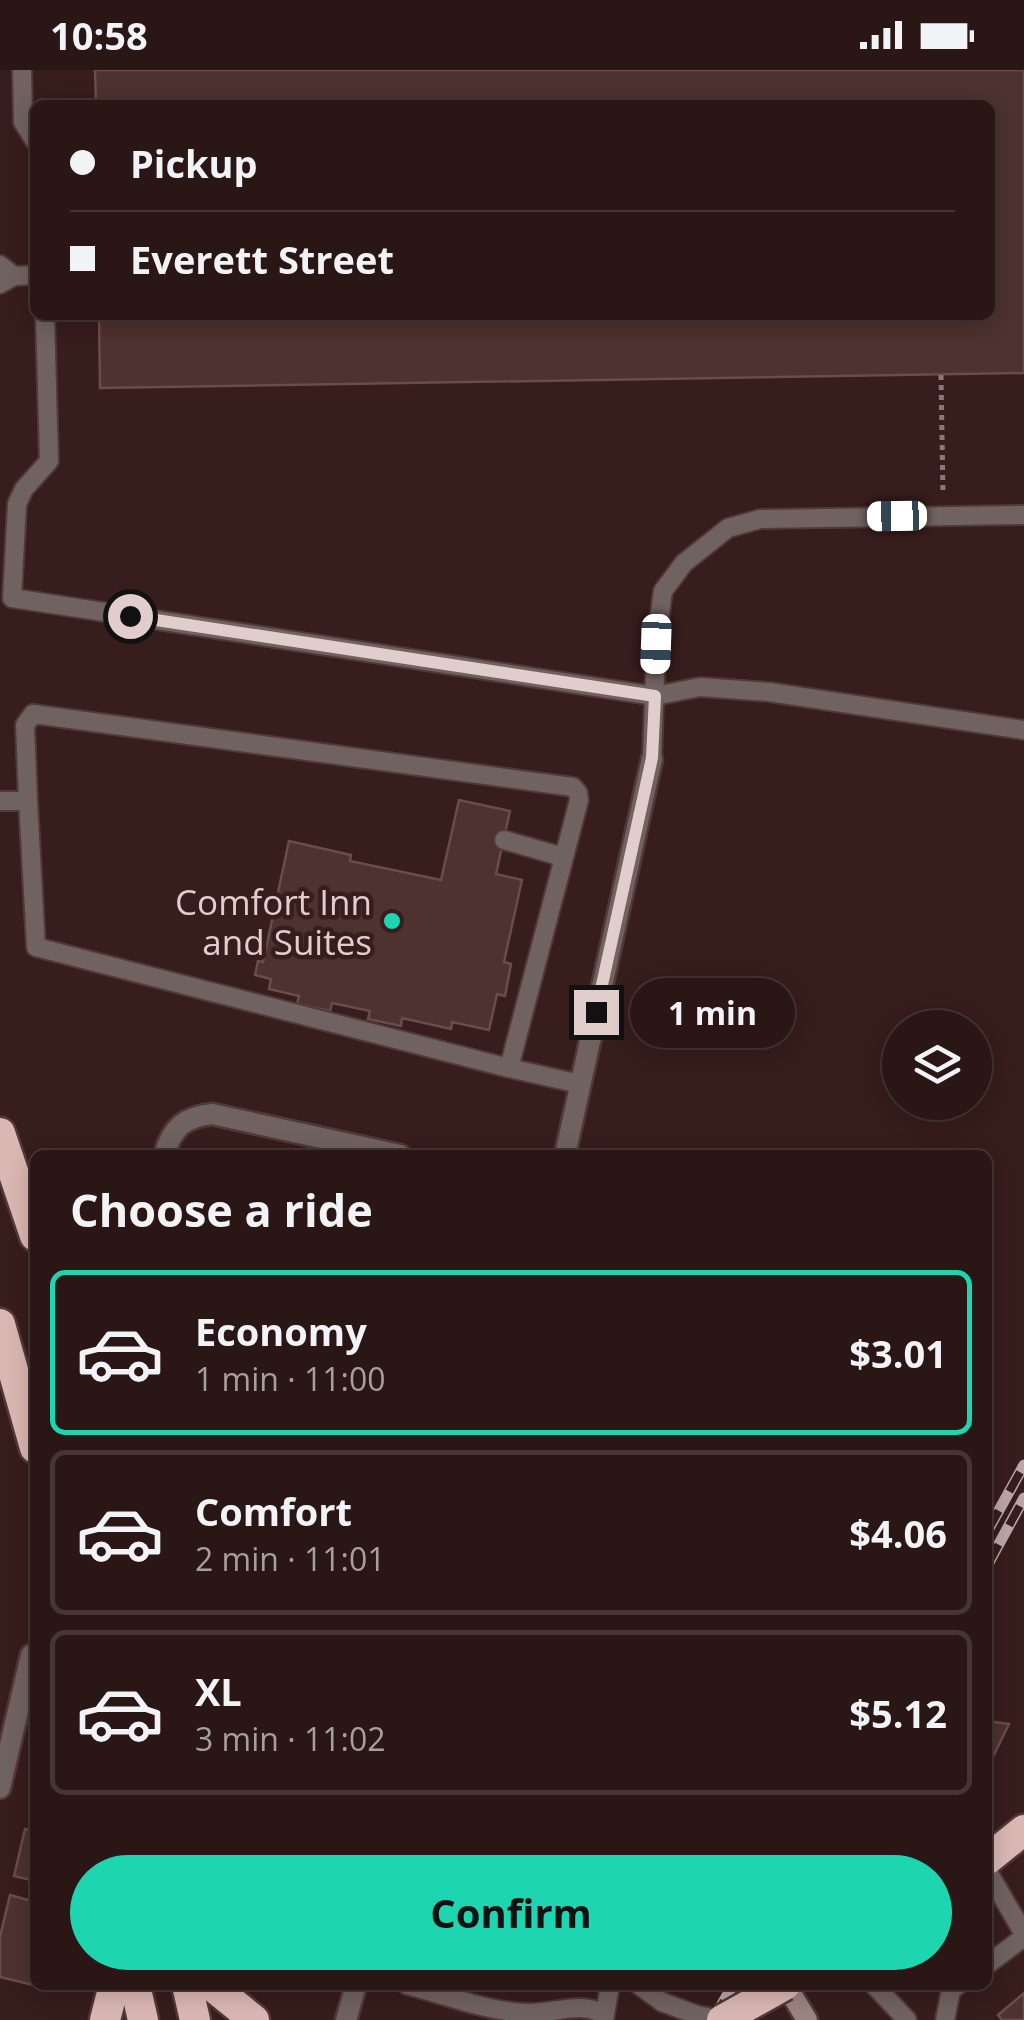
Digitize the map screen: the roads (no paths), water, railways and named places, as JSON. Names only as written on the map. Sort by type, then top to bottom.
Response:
[{"type":"highway","points":[[0,1133],[30,1221]]},
{"type":"highway","points":[[0,1324],[30,1430]]},
{"type":"highway","points":[[992,1856],[1024,1830]]},
{"type":"highway","points":[[105,2020],[113,1990]]},
{"type":"highway","points":[[136,1990],[143,2020]]},
{"type":"highway","points":[[188,1990],[196,2020]]},
{"type":"highway","points":[[217,1990],[254,2020]]},
{"type":"highway","points":[[722,2020],[794,2000]]},
{"type":"street","points":[[567,1150],[652,758]]},
{"type":"street","points":[[166,1150],[178,1125],[193,1116],[212,1114],[377,1150]]},
{"type":"street","points":[[0,1788],[30,1663]]},
{"type":"street","points":[[346,2020],[355,1990]]},
{"type":"lane","points":[[22,70],[23,122],[30,134]]},
{"type":"lane","points":[[4,275],[30,275]]},
{"type":"lane","points":[[46,320],[49,462],[16,504],[12,598],[655,696],[700,687],[769,692],[1024,730]]},
{"type":"lane","points":[[652,758],[656,644],[663,591],[684,563],[728,528],[760,519],[1024,516]]},
{"type":"lane","points":[[509,1068],[564,858],[578,792],[573,786],[33,714],[26,724],[36,947],[509,1068],[580,1084]]},
{"type":"lane","points":[[0,801],[28,801]]},
{"type":"lane","points":[[504,840],[564,858]]},
{"type":"lane","points":[[992,1879],[1024,1935],[992,1961]]},
{"type":"lane","points":[[427,1990],[514,2012],[583,2007],[604,2018],[609,1990]]},
{"type":"lane","points":[[646,1990],[662,2002],[722,2020]]},
{"type":"lane","points":[[879,1990],[907,2020]]},
{"type":"lane","points":[[945,2020],[951,1990]]},
{"type":"railway","points":[[992,1523],[1024,1465]]},
{"type":"railway","points":[[992,1557],[1024,1498]]},
{"type":"railway","points":[[713,2020],[730,1990]]},
{"type":"railway","points":[[733,2020],[749,1990]]},
{"type":"place","name":"Comfort Inn and Suites","points":[[392,921]]}]
